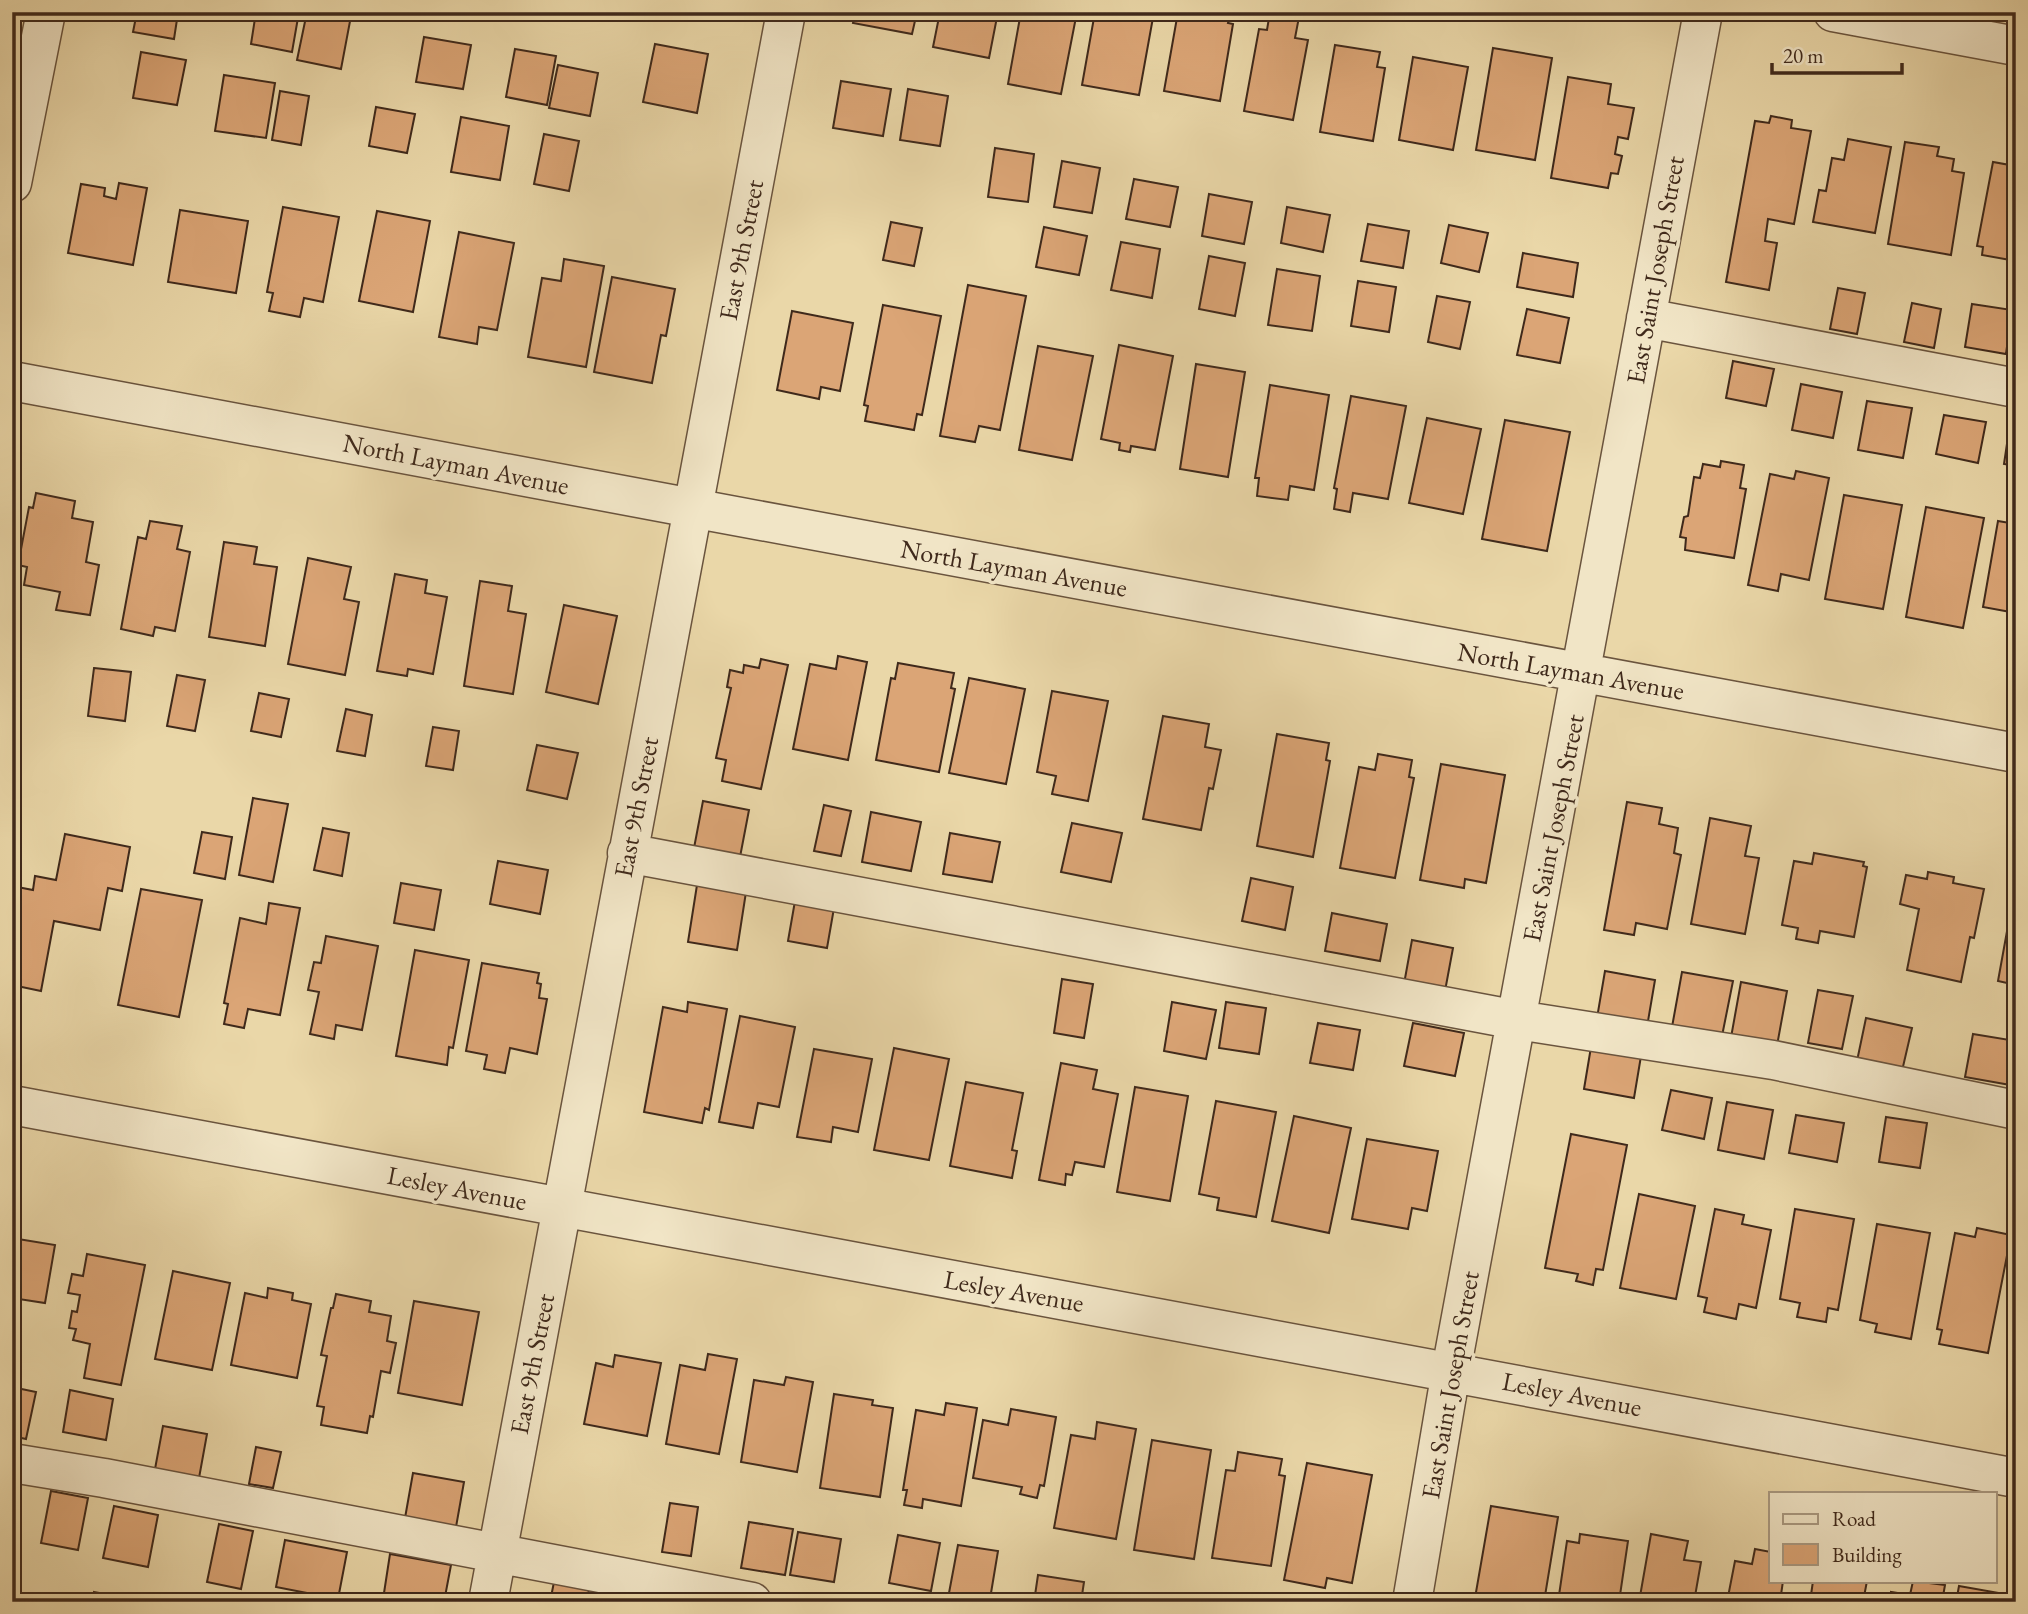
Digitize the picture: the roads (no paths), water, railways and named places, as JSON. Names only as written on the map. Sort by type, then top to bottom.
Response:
[{"type":"street","points":[[12,183],[20,105],[46,12]]},
{"type":"street","name":"East 9th Street","points":[[488,1602],[786,12]]},
{"type":"street","name":"East Saint Joseph Street","points":[[1412,1602],[1451,1371],[1703,12]]},
{"type":"street","points":[[1833,12],[2016,46]]},
{"type":"street","points":[[1646,318],[2016,388]]},
{"type":"street","name":"North Layman Avenue","points":[[12,381],[2016,753]]},
{"type":"street","points":[[627,853],[1517,1020],[1773,1060],[2016,1110]]},
{"type":"street","name":"Lesley Avenue","points":[[12,1105],[2016,1478]]},
{"type":"street","points":[[12,1463],[104,1478],[752,1602]]}]
